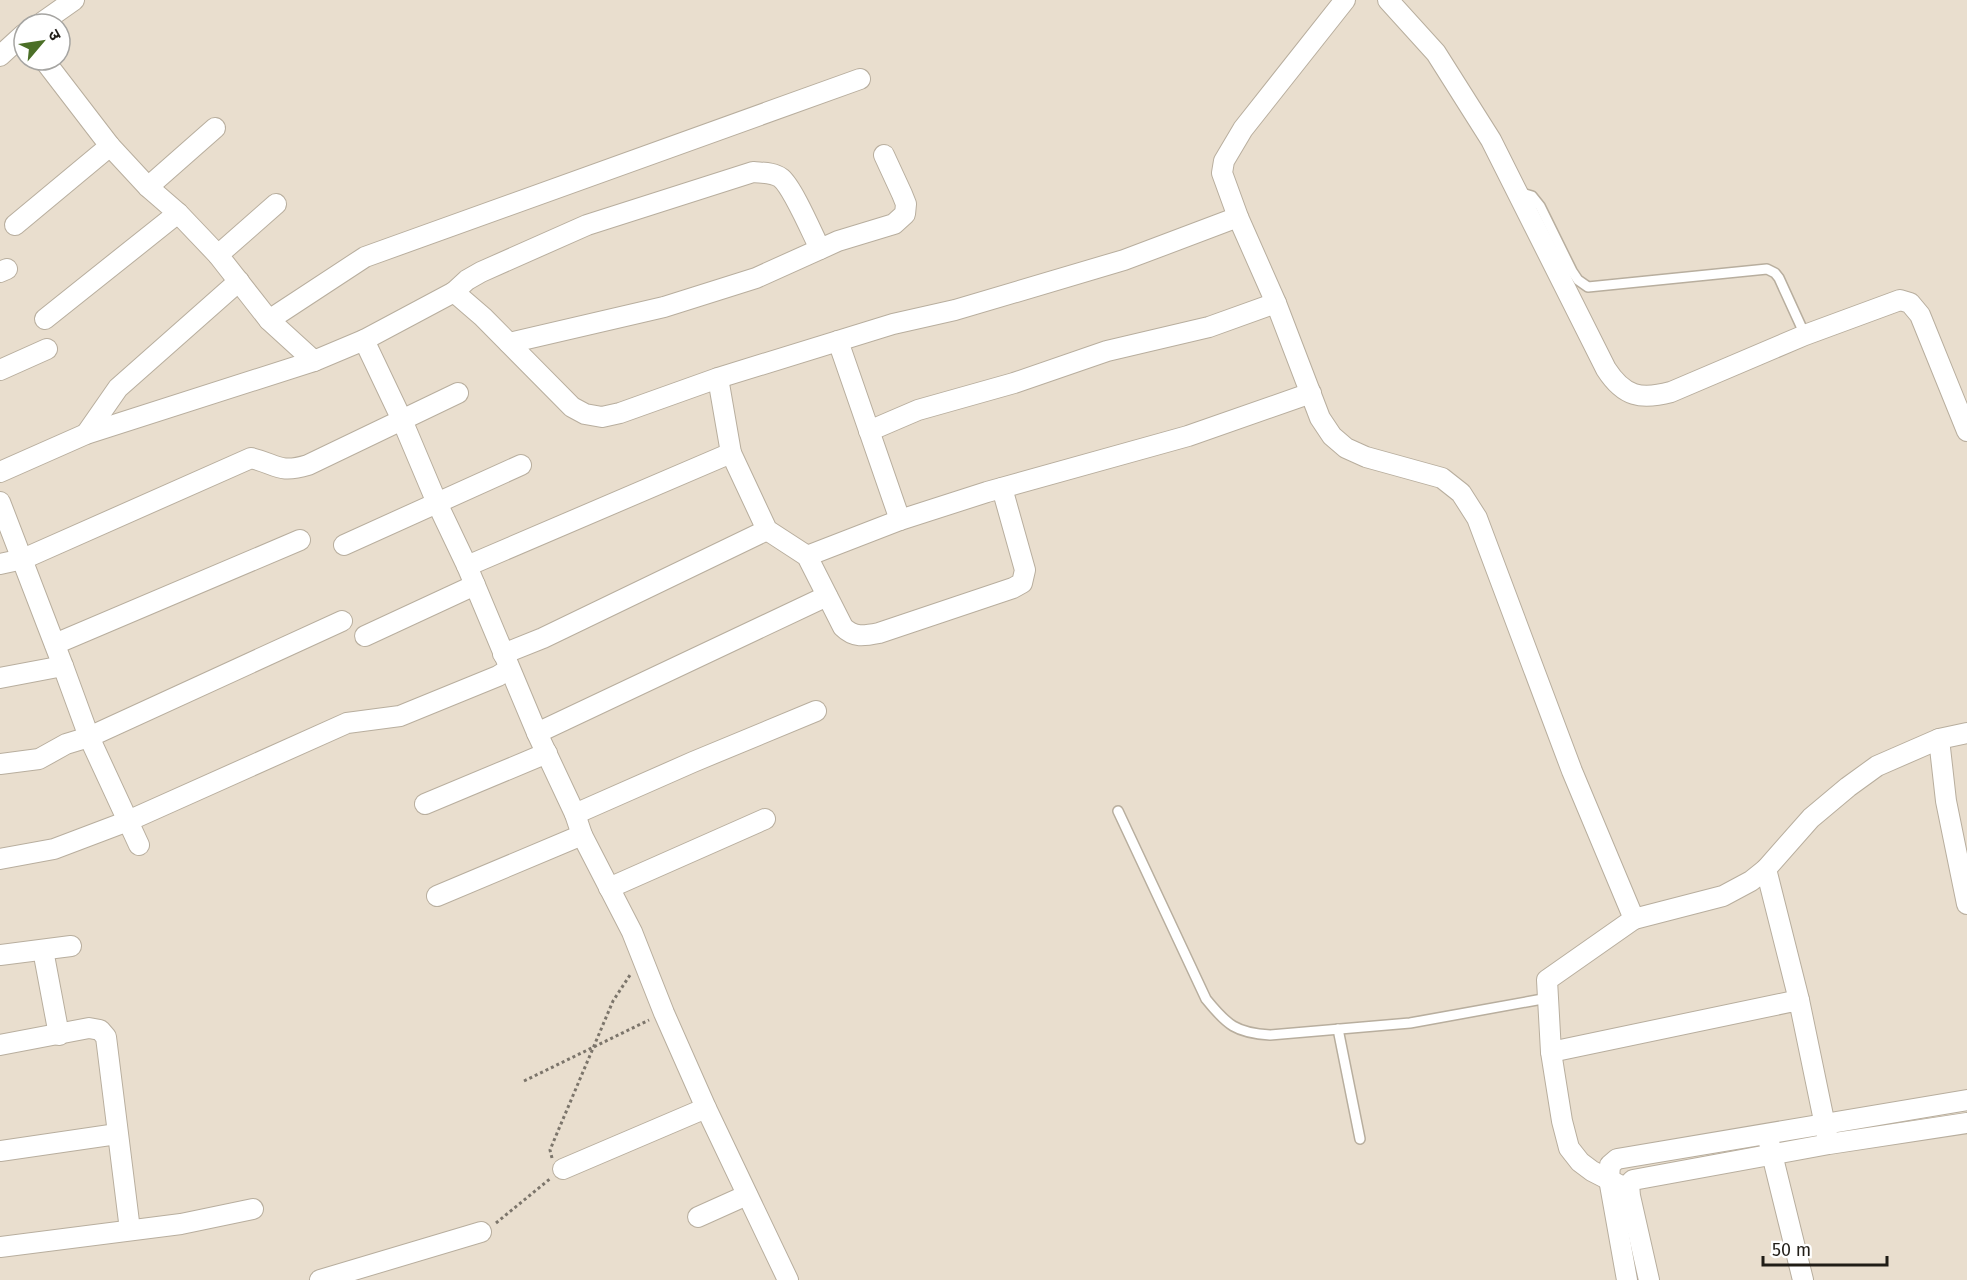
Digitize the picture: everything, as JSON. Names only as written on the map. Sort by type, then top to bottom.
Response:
[{"type":"street","points":[[57,12],[74,0]]},
{"type":"street","points":[[1345,0],[1244,129],[1224,161],[1222,173],[1238,217],[1276,303],[1320,418],[1332,435],[1346,448],[1366,457],[1442,478],[1461,493],[1477,518],[1572,771],[1634,919]]},
{"type":"street","points":[[1388,0],[1436,53],[1491,140],[1606,369],[1622,389],[1630,393],[1655,396],[1671,392],[1805,335],[1899,300],[1910,303],[1920,315],[1967,431]]},
{"type":"street","points":[[0,56],[12,45]]},
{"type":"street","points":[[53,72],[110,146],[148,187],[178,213],[218,255],[269,320],[314,361]]},
{"type":"street","points":[[269,320],[365,257],[860,79]]},
{"type":"street","points":[[148,187],[215,128]]},
{"type":"street","points":[[15,225],[110,146]]},
{"type":"street","points":[[509,343],[664,307],[756,278],[838,241],[894,224],[905,214],[906,204],[884,155]]},
{"type":"street","points":[[0,472],[86,434],[314,361],[364,340],[454,292],[467,280],[481,272],[587,225],[753,172],[771,173],[781,178],[789,188],[820,249]]},
{"type":"street","points":[[218,255],[276,204]]},
{"type":"street","points":[[45,319],[178,213]]},
{"type":"street","points":[[454,292],[509,343],[572,407],[585,414],[602,417],[620,413],[718,378],[893,324],[955,310],[1124,260],[1238,217]]},
{"type":"street","points":[[86,434],[118,388],[238,281]]},
{"type":"street","points":[[869,431],[918,410],[1014,383],[1107,351],[1209,327],[1276,303]]},
{"type":"street","points":[[364,340],[475,585],[537,733],[575,814],[582,835],[632,932],[664,1013],[706,1108],[788,1280]]},
{"type":"street","points":[[838,341],[900,520]]},
{"type":"street","points":[[0,370],[47,349]]},
{"type":"street","points":[[718,378],[731,453],[767,530],[807,556],[843,627],[849,633],[857,636],[879,633],[1022,583],[1025,570],[1002,488]]},
{"type":"street","points":[[0,564],[23,559],[250,458],[277,469],[291,470],[308,465],[458,393]]},
{"type":"street","points":[[807,556],[900,520],[1002,488],[1188,436],[1311,393]]},
{"type":"street","points":[[467,567],[731,453]]},
{"type":"street","points":[[344,545],[521,465]]},
{"type":"street","points":[[0,502],[88,737],[139,845]]},
{"type":"street","points":[[0,859],[54,849],[128,821],[347,723],[400,716],[498,676],[506,662],[543,638],[767,530]]},
{"type":"street","points":[[55,644],[300,540]]},
{"type":"street","points":[[365,636],[475,585]]},
{"type":"street","points":[[537,733],[827,596]]},
{"type":"street","points":[[0,764],[39,759],[66,744],[88,737],[342,621]]},
{"type":"street","points":[[0,678],[63,666]]},
{"type":"street","points":[[575,814],[816,711]]},
{"type":"street","points":[[1629,1190],[1580,1162],[1569,1148],[1562,1121],[1551,1052],[1547,980],[1634,919],[1723,896],[1751,881],[1766,869],[1811,818],[1848,787],[1878,766],[1939,739],[1967,733]]},
{"type":"street","points":[[1939,739],[1946,801],[1962,851],[1967,904]]},
{"type":"street","points":[[425,804],[547,753]]},
{"type":"street","points":[[609,888],[765,819]]},
{"type":"street","points":[[437,896],[582,835]]},
{"type":"street","points":[[1766,869],[1799,1000],[1829,1144]]},
{"type":"street","points":[[0,955],[71,946]]},
{"type":"street","points":[[43,950],[59,1035]]},
{"type":"street","points":[[1551,1052],[1799,1000]]},
{"type":"street","points":[[0,1045],[89,1028],[100,1030],[106,1037],[130,1230]]},
{"type":"street","points":[[1627,1280],[1609,1179],[1610,1165],[1617,1159],[1967,1100]]},
{"type":"street","points":[[561,1171],[706,1108]]},
{"type":"street","points":[[1649,1280],[1629,1190],[1629,1184],[1639,1178],[1829,1144],[1967,1123]]},
{"type":"street","points":[[1767,1133],[1803,1280]]},
{"type":"street","points":[[0,1151],[117,1134]]},
{"type":"street","points":[[698,1217],[747,1195]]},
{"type":"street","points":[[0,1247],[181,1224],[253,1209]]},
{"type":"street","points":[[320,1280],[482,1232]]},
{"type":"lane","points":[[1516,192],[1532,196],[1540,206],[1572,271],[1578,280],[1588,287],[1767,268],[1779,278],[1805,335]]},
{"type":"lane","points":[[1118,811],[1206,999],[1220,1016],[1237,1029],[1251,1034],[1270,1035],[1410,1023],[1548,998]]},
{"type":"lane","points":[[1338,1029],[1360,1139]]},
{"type":"path","points":[[482,1232],[517,1208],[541,1185],[561,1171],[553,1164],[550,1150],[613,1001],[641,956]]},
{"type":"path","points":[[524,1081],[664,1013]]}]
